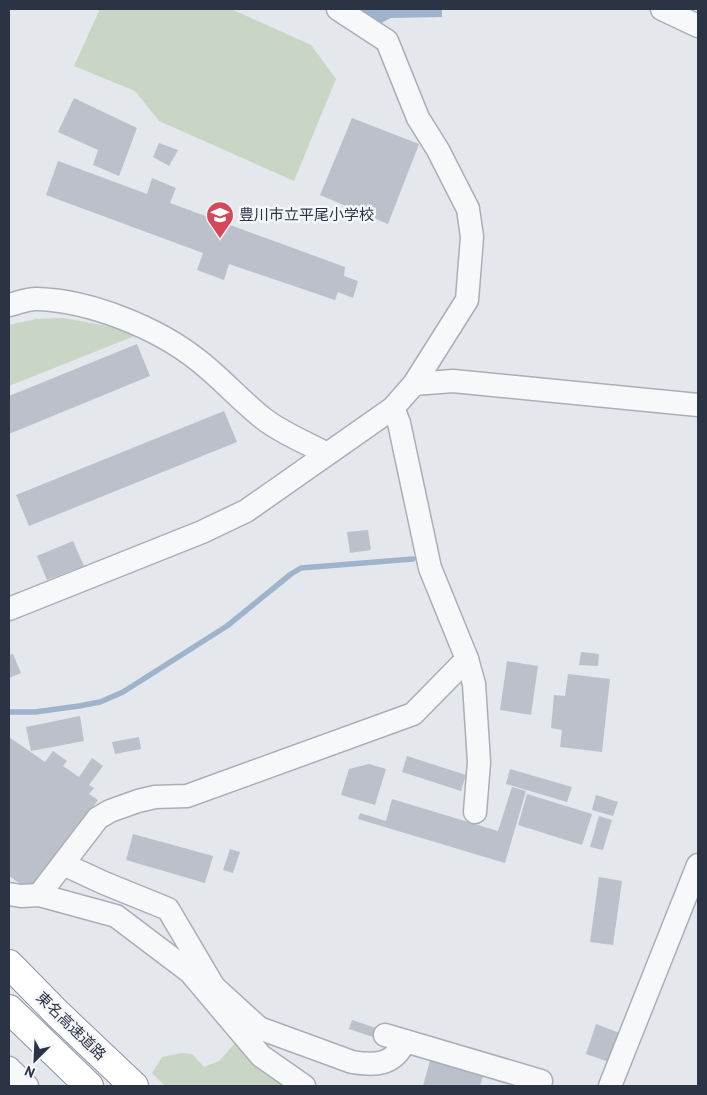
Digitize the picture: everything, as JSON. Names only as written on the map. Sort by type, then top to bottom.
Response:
[{"type":"highway","name":"東名高速道路","points":[[9,964],[58,1014],[134,1086]]},
{"type":"highway","name":"東名高速道路","points":[[9,1009],[89,1086]]},
{"type":"street","points":[[9,609],[202,532],[246,510],[393,408],[414,384],[467,300],[472,237],[468,209],[438,150],[418,118],[387,41],[338,9]]},
{"type":"street","points":[[662,9],[698,26]]},
{"type":"street","points":[[9,305],[36,298],[66,301],[103,310],[129,321],[178,345],[266,420],[327,454]]},
{"type":"street","points":[[414,384],[453,381],[698,405]]},
{"type":"street","points":[[393,408],[399,423],[430,568],[467,659],[474,684],[479,762],[475,812]]},
{"type":"street","points":[[39,895],[98,818],[110,811],[155,796],[187,796],[413,714],[467,659]]},
{"type":"street","points":[[63,864],[168,909],[214,987],[259,1028],[352,1062],[379,1064],[388,1060],[400,1051],[395,1038],[540,1081]]},
{"type":"street","points":[[610,1086],[698,866]]},
{"type":"street","points":[[9,894],[21,896],[39,895],[116,916],[190,972],[261,1056],[304,1086]]},
{"type":"street","points":[[9,1068],[27,1086]]},
{"type":"green space","points":[[100,9],[231,9],[311,45],[336,79],[294,181],[159,121],[135,91],[74,66]]},
{"type":"green space","points":[[64,318],[107,326],[137,335],[9,386],[9,325],[36,319]]},
{"type":"green space","points":[[237,1041],[291,1086],[165,1086],[152,1073],[162,1057],[181,1053],[192,1054],[204,1067],[219,1061]]},
{"type":"water","points":[[357,9],[442,9],[442,17],[391,18],[379,24]]},
{"type":"building","points":[[74,98],[137,128],[119,176],[93,165],[98,150],[58,132]]},
{"type":"building","points":[[352,118],[419,144],[388,224],[320,195]]},
{"type":"building","points":[[159,143],[178,150],[169,166],[153,157]]},
{"type":"building","points":[[58,161],[147,194],[152,178],[176,188],[170,203],[345,267],[344,276],[358,281],[353,298],[338,292],[335,300],[229,264],[224,280],[197,270],[203,253],[46,195]]},
{"type":"building","points":[[137,344],[150,376],[9,434],[9,396]]},
{"type":"building","points":[[224,411],[237,442],[29,526],[16,495]]},
{"type":"building","points":[[368,530],[371,550],[350,553],[347,532]]},
{"type":"building","points":[[73,541],[84,566],[47,580],[37,556]]},
{"type":"building","points":[[581,652],[599,654],[598,666],[579,665]]},
{"type":"building","points":[[13,654],[21,673],[9,678],[9,655]]},
{"type":"building","points":[[507,661],[538,666],[531,715],[500,710]]},
{"type":"building","points":[[568,674],[610,679],[602,752],[560,747],[562,730],[551,728],[554,695],[565,696]]},
{"type":"building","points":[[80,716],[84,741],[31,751],[26,727]]},
{"type":"building","points":[[9,737],[45,762],[53,751],[67,761],[63,766],[79,777],[92,758],[103,766],[89,785],[94,788],[89,794],[98,800],[32,892],[9,876]]},
{"type":"building","points":[[139,737],[141,749],[115,754],[112,742]]},
{"type":"building","points":[[407,756],[466,775],[461,791],[402,772]]},
{"type":"building","points":[[369,764],[386,769],[375,805],[341,795],[349,769]]},
{"type":"building","points":[[510,769],[572,787],[567,802],[506,784]]},
{"type":"building","points":[[512,787],[526,791],[505,863],[358,819],[360,813],[386,821],[392,799],[498,831]]},
{"type":"building","points":[[527,794],[592,814],[582,845],[518,825]]},
{"type":"building","points":[[596,795],[618,802],[613,816],[592,810]]},
{"type":"building","points":[[599,816],[612,820],[603,850],[590,847]]},
{"type":"building","points":[[133,834],[213,856],[205,883],[126,860]]},
{"type":"building","points":[[230,849],[240,852],[233,873],[223,870]]},
{"type":"building","points":[[599,877],[622,881],[613,945],[590,942]]},
{"type":"building","points":[[352,1020],[376,1028],[373,1037],[349,1029]]},
{"type":"building","points":[[596,1024],[622,1034],[612,1063],[586,1054]]},
{"type":"building","points":[[431,1057],[484,1073],[480,1086],[423,1086]]},
{"type":"waterway","points":[[9,712],[35,712],[79,706],[100,702],[123,692],[227,626],[301,568],[413,559]]},
{"type":"place","name":"豊川市立平尾小学校","points":[[220,239]]}]
